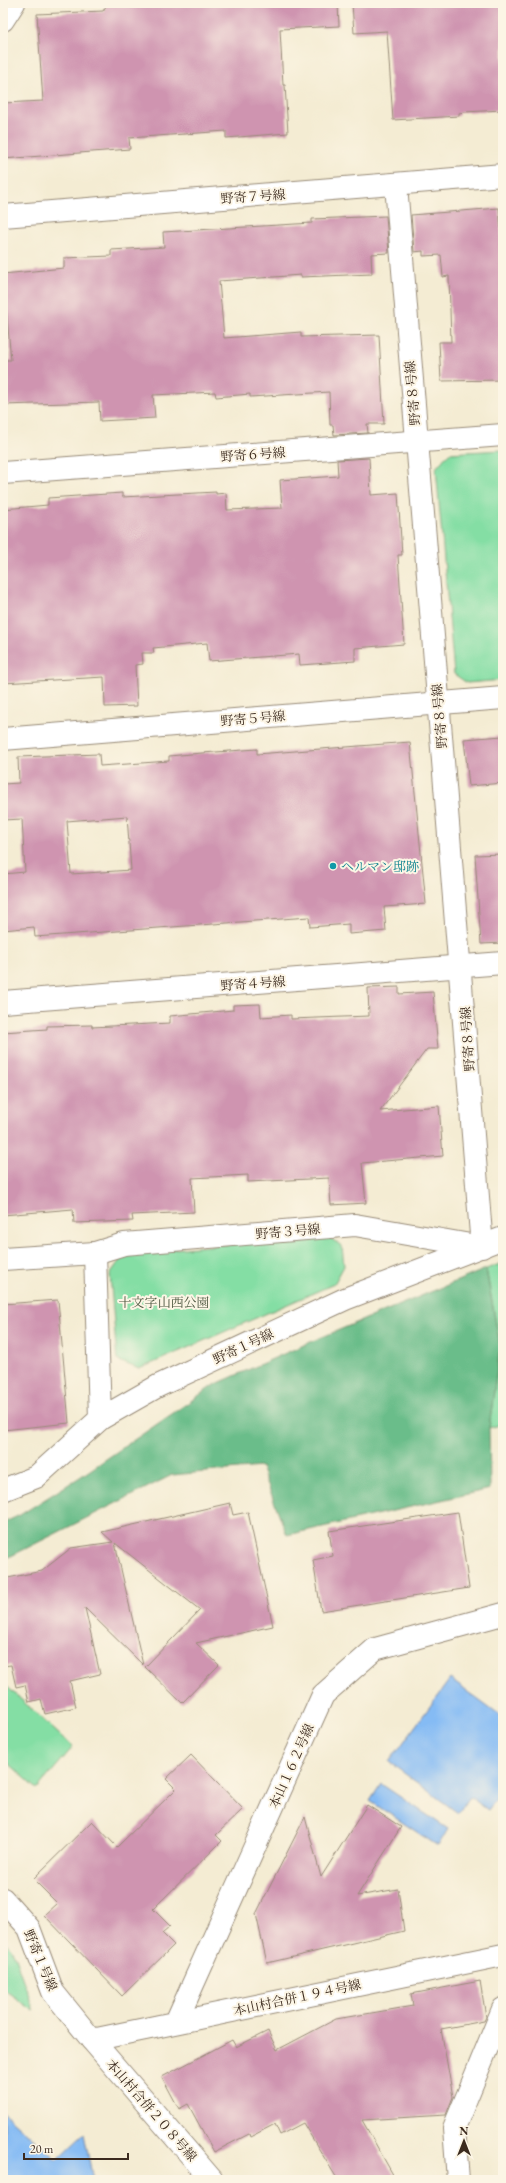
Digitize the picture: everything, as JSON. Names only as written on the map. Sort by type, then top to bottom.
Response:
[{"type":"street","points":[[3,20],[14,3]]},
{"type":"street","name":"野寄７号線","points":[[3,216],[396,185],[503,175]]},
{"type":"street","name":"野寄８号線","points":[[396,185],[437,703],[462,966],[482,1247]]},
{"type":"street","name":"野寄６号線","points":[[3,473],[503,435]]},
{"type":"street","name":"野寄５号線","points":[[3,739],[503,698]]},
{"type":"street","name":"野寄４号線","points":[[3,1002],[503,963]]},
{"type":"street","name":"野寄３号線","points":[[3,1259],[94,1253],[124,1244],[355,1225],[482,1247]]},
{"type":"street","name":"野寄１号線","points":[[3,1490],[36,1477],[100,1419],[158,1386],[344,1299],[503,1238]]},
{"type":"street","points":[[94,1253],[100,1419]]},
{"type":"street","name":"本山１６２号線","points":[[176,2022],[322,1695],[375,1649],[503,1614]]},
{"type":"street","name":"野寄１号線","points":[[3,1899],[29,1928],[53,1992],[92,2040]]},
{"type":"street","name":"本山村合併１９４号線","points":[[92,2040],[503,1955]]},
{"type":"street","points":[[458,2180],[454,2128],[503,2009]]},
{"type":"street","name":"本山村合併２０８号線","points":[[92,2040],[212,2180]]},
{"type":"green space","points":[[503,450],[503,680],[467,683],[454,674],[436,468],[449,453]]},
{"type":"green space","name":"十文字山西公園","points":[[327,1236],[342,1246],[344,1266],[334,1284],[139,1369],[117,1360],[110,1274],[125,1253]]},
{"type":"green space","points":[[503,1263],[503,1424],[489,1428],[500,1346],[486,1269]]},
{"type":"green space","points":[[486,1269],[500,1346],[489,1428],[490,1489],[287,1535],[261,1467],[172,1475],[3,1560],[3,1523],[20,1515],[80,1477],[214,1385],[315,1340]]},
{"type":"green space","points":[[3,1683],[73,1747],[37,1789],[3,1758]]},
{"type":"green space","points":[[3,1940],[12,1949],[34,2011],[3,1989]]},
{"type":"water","points":[[450,1679],[503,1718],[503,1790],[488,1810],[470,1797],[458,1813],[389,1762]]},
{"type":"water","points":[[381,1784],[448,1829],[438,1846],[370,1801]]},
{"type":"water","points":[[3,2112],[57,2160],[84,2134],[93,2180],[7,2180],[3,2176]]},
{"type":"building","points":[[108,3],[338,3],[339,26],[280,29],[283,85],[285,85],[288,133],[226,138],[226,131],[129,138],[130,149],[3,159],[3,103],[43,101],[37,14],[103,11]]},
{"type":"building","points":[[352,3],[503,3],[503,110],[464,112],[459,113],[459,116],[393,120],[387,31],[354,33]]},
{"type":"building","points":[[499,208],[503,255],[503,380],[441,381],[439,342],[451,342],[449,276],[443,277],[441,255],[423,256],[423,251],[414,252],[411,215]]},
{"type":"building","points":[[386,216],[389,253],[371,254],[372,274],[301,277],[301,275],[219,281],[224,338],[301,332],[301,337],[379,335],[384,424],[367,424],[368,433],[334,435],[333,425],[330,425],[329,392],[250,397],[250,394],[216,397],[215,392],[153,395],[155,418],[100,421],[99,402],[3,405],[3,360],[11,360],[3,274],[64,268],[64,258],[111,256],[111,250],[164,247],[163,232],[312,223],[312,219]]},
{"type":"building","points":[[369,458],[371,495],[398,493],[402,555],[398,555],[404,644],[355,648],[355,661],[300,665],[299,654],[209,661],[207,643],[153,648],[154,653],[142,653],[143,664],[135,665],[137,706],[105,707],[104,677],[3,683],[3,509],[48,505],[48,498],[122,493],[122,497],[216,492],[216,494],[226,493],[227,510],[282,508],[280,480],[338,476],[337,460]]},
{"type":"building","points":[[503,736],[503,783],[469,786],[464,739]]},
{"type":"building","points":[[410,742],[426,904],[384,907],[386,931],[349,934],[349,924],[310,927],[309,917],[35,937],[34,927],[3,930],[3,874],[25,872],[22,819],[3,820],[3,784],[19,783],[18,757],[99,754],[100,766],[169,761],[169,756],[202,753],[257,749],[257,754]],"holes":[[[127,816],[131,870],[71,874],[67,821]]]},
{"type":"building","points":[[503,854],[503,943],[481,944],[475,855]]},
{"type":"building","points":[[399,987],[399,994],[433,992],[438,1049],[427,1049],[380,1111],[439,1106],[443,1156],[362,1163],[366,1203],[331,1205],[329,1178],[248,1182],[248,1175],[192,1178],[194,1212],[132,1215],[133,1221],[74,1223],[73,1209],[3,1215],[3,1032],[47,1029],[47,1026],[92,1025],[92,1027],[170,1023],[170,1016],[233,1010],[233,1005],[260,1004],[261,1017],[291,1015],[291,1019],[369,1016],[368,988]]},
{"type":"building","points":[[58,1300],[69,1423],[3,1430],[3,1304]]},
{"type":"building","points":[[230,1503],[233,1515],[248,1512],[273,1626],[196,1643],[219,1665],[182,1703],[145,1667],[200,1610],[115,1543],[143,1665],[85,1608],[100,1674],[70,1681],[76,1707],[45,1714],[41,1699],[29,1702],[25,1685],[16,1687],[11,1665],[3,1666],[3,1579],[42,1571],[71,1548],[113,1542],[102,1532]]},
{"type":"building","points":[[458,1512],[469,1588],[321,1611],[313,1560],[333,1556],[329,1531]]},
{"type":"building","points":[[191,1755],[243,1809],[216,1835],[222,1841],[153,1909],[170,1926],[162,1933],[174,1945],[122,1996],[44,1915],[57,1903],[33,1879],[92,1821],[117,1847],[176,1789],[166,1779]]},
{"type":"building","points":[[367,1805],[401,1827],[357,1896],[398,1889],[404,1931],[267,1963],[256,1914],[305,1817],[321,1877]]},
{"type":"building","points":[[480,1981],[486,2017],[484,2021],[441,2029],[453,2097],[446,2115],[362,2120],[396,2180],[338,2180],[303,2123],[280,2135],[275,2124],[250,2137],[249,2134],[214,2152],[188,2104],[179,2109],[162,2077],[232,2040],[236,2047],[268,2031],[277,2050],[336,2019],[413,2006],[411,1994]]},
{"type":"place","name":"ヘルマン邸跡","points":[[333,866]]}]
